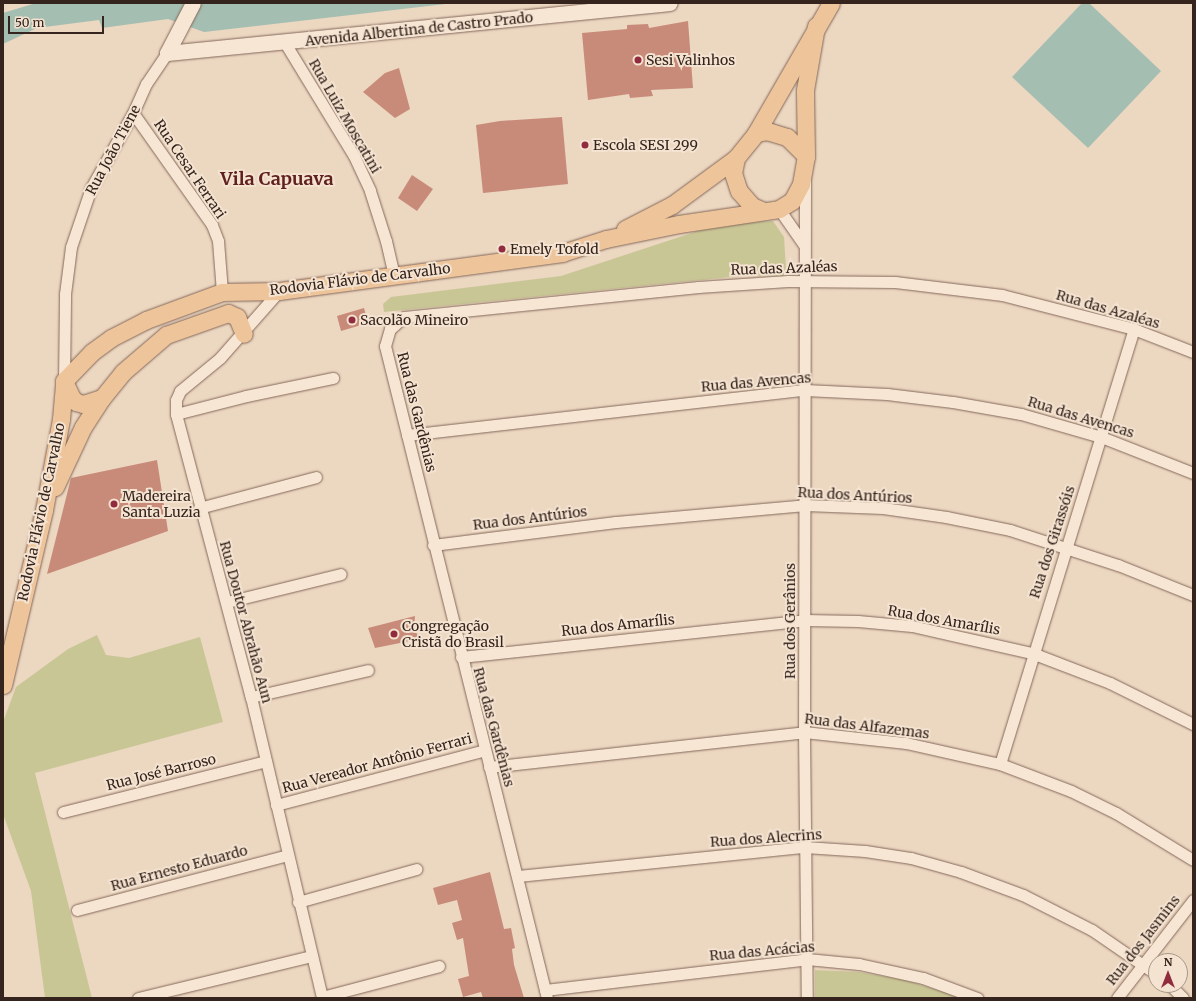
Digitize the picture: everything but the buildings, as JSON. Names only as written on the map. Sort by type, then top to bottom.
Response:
[{"type":"main road","name":"Rua João Tiene","points":[[167,53],[193,3]]},
{"type":"main road","name":"Avenida Albertina de Castro Prado","points":[[167,53],[285,43],[670,3]]},
{"type":"main road","name":"Rodovia Flávio de Carvalho","points":[[606,239],[672,205],[736,158],[756,133],[816,26],[831,3]]},
{"type":"main road","name":"Rodovia Flávio de Carvalho","points":[[3,685],[44,510],[61,419],[64,381],[92,352],[111,338],[146,320],[222,300],[394,275],[562,253],[606,239],[687,223],[772,210],[792,201],[797,193],[806,156],[805,90],[816,26]]},
{"type":"main road","points":[[756,133],[767,131],[787,137],[806,156]]},
{"type":"main road","points":[[736,158],[733,173],[739,191],[752,206],[772,210]]},
{"type":"main road","points":[[44,510],[83,427],[102,398],[122,372],[166,335],[222,300]]},
{"type":"main road","points":[[166,335],[228,313],[237,317],[244,334]]},
{"type":"main road","points":[[64,381],[76,402],[83,404],[102,398]]},
{"type":"street","name":"Rua Luiz Moscatini","points":[[285,43],[354,156],[370,191],[394,275]]},
{"type":"street","name":"Rua João Tiene","points":[[64,381],[65,294],[71,247],[91,188],[133,113],[146,84],[167,53]]},
{"type":"street","name":"Rua Cesar Ferrari","points":[[133,113],[212,225],[218,241],[222,300]]},
{"type":"street","name":"Rua dos Gerânios","points":[[806,156],[804,245],[806,281],[804,732],[807,998]]},
{"type":"street","points":[[772,210],[804,245]]},
{"type":"street","name":"Rua das Azaléas","points":[[385,346],[390,329],[404,317],[698,287],[806,281],[895,282],[949,287],[1002,295],[1134,329],[1193,352]]},
{"type":"street","name":"Rua Doutor Abrahão Aun","points":[[279,291],[244,334],[220,358],[180,391],[176,400],[176,414],[251,697],[298,902],[322,998]]},
{"type":"street","name":"Rua dos Girassóis","points":[[1000,764],[1032,653],[1134,329]]},
{"type":"street","name":"Rua das Gardênias","points":[[385,346],[433,546],[518,876],[546,994]]},
{"type":"street","points":[[176,414],[246,396],[333,378]]},
{"type":"street","name":"Rua das Avencas","points":[[407,435],[805,390],[887,394],[953,402],[1022,414],[1101,437],[1193,473]]},
{"type":"street","points":[[200,508],[316,477]]},
{"type":"street","name":"Rua dos Antúrios","points":[[433,546],[616,522],[805,505],[883,508],[946,517],[1010,530],[1066,547],[1193,595]]},
{"type":"street","points":[[227,602],[341,574]]},
{"type":"street","name":"Rua dos Amarílis","points":[[461,656],[805,620],[858,621],[912,626],[1032,653],[1110,683],[1193,724]]},
{"type":"street","points":[[251,697],[368,670]]},
{"type":"street","name":"Rua das Alfazemas","points":[[489,767],[804,732],[906,743],[1000,764],[1071,791],[1116,813],[1193,860]]},
{"type":"street","name":"Rua Vereador Antônio Ferrari","points":[[276,805],[485,750]]},
{"type":"street","name":"Rua José Barroso","points":[[63,812],[266,761]]},
{"type":"street","name":"Rua dos Alecrins","points":[[518,876],[805,847],[865,851],[911,858],[961,872],[1024,896],[1092,930],[1148,968]]},
{"type":"street","name":"Rua Ernesto Eduardo","points":[[76,910],[288,855]]},
{"type":"street","points":[[298,902],[416,870]]},
{"type":"street","name":"Rua dos Jasmins","points":[[1117,998],[1193,900]]},
{"type":"street","points":[[138,998],[312,956]]},
{"type":"street","name":"Rua das Acácias","points":[[546,994],[807,959],[859,964],[923,978],[977,998]]},
{"type":"street","points":[[322,998],[439,966]]},
{"type":"shaded area","points":[[36,3],[454,3],[204,32],[168,19],[102,28],[99,20],[37,28],[3,44],[3,13]]},
{"type":"shaded area","points":[[1082,3],[1089,3],[1161,71],[1088,148],[1012,77]]},
{"type":"shaded area","points":[[773,221],[784,237],[786,269],[783,277],[751,275],[384,312],[383,304],[391,297],[561,276],[722,223]]},
{"type":"shaded area","points":[[97,635],[106,655],[129,658],[200,637],[223,722],[35,773],[92,998],[45,998],[31,891],[3,814],[3,722],[16,687],[68,649]]},
{"type":"shaded area","points":[[815,970],[859,972],[905,980],[963,998],[815,998]]},
{"type":"place","name":"Sesi Valinhos","points":[[638,60]]},
{"type":"place","name":"Escola SESI 299","points":[[585,145]]},
{"type":"place","name":"Emely Tofold","points":[[502,249]]},
{"type":"place","name":"Sacolão Mineiro","points":[[352,320]]},
{"type":"place","name":"Madereira Santa Luzia","points":[[114,504]]},
{"type":"place","name":"Congregação Cristã do Brasil","points":[[394,634]]},
{"type":"district","name":"Vila Capuava","points":[[277,179]]}]
